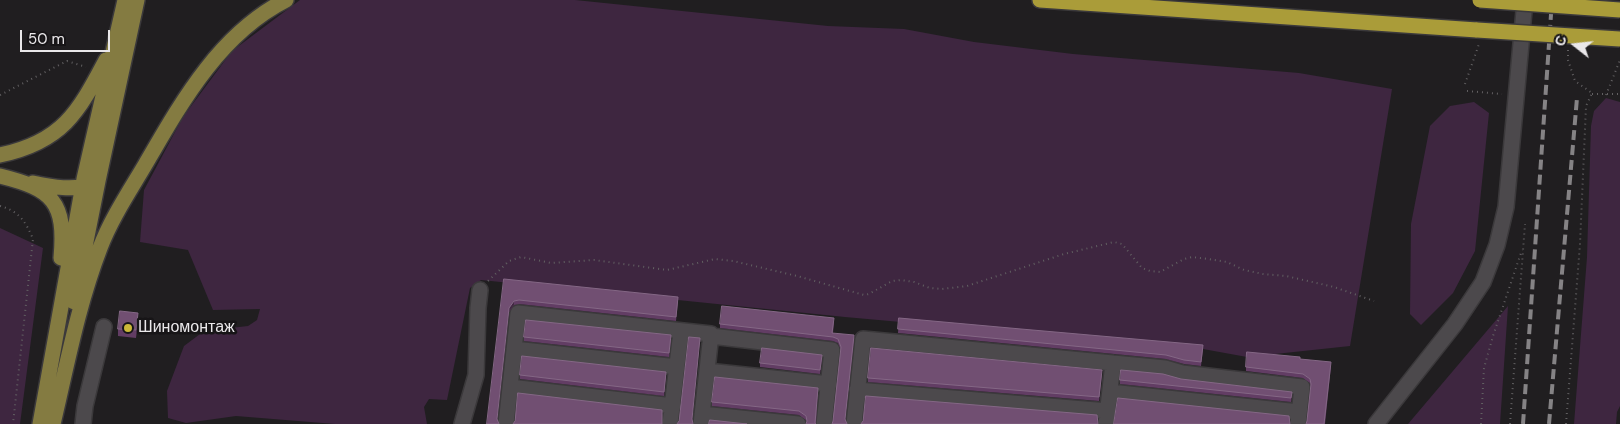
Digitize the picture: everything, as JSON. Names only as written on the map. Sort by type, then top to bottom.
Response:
[{"type":"highway","points":[[1040,0],[1297,19],[1478,37],[1620,39]]},
{"type":"highway","points":[[1476,0],[1620,10]]},
{"type":"main road","points":[[40,424],[82,187],[125,0]]},
{"type":"main road","points":[[52,424],[69,324],[137,0]]},
{"type":"main road","points":[[52,424],[84,296],[100,247],[117,215],[185,97],[226,45],[256,19],[286,0]]},
{"type":"main road","points":[[0,155],[20,151],[43,140],[64,125],[81,106],[106,60],[121,16]]},
{"type":"main road","points":[[0,176],[52,186],[82,187],[98,182]]},
{"type":"main road","points":[[22,181],[36,187],[49,196],[58,208],[62,224],[51,360]]},
{"type":"street","points":[[1376,424],[1455,324],[1483,282],[1497,246],[1506,207],[1525,0]]},
{"type":"street","points":[[462,424],[476,375],[480,290]]},
{"type":"street","points":[[506,424],[518,312],[832,350],[824,424]]},
{"type":"street","points":[[83,424],[85,406],[104,327]]},
{"type":"street","points":[[670,424],[681,331]]},
{"type":"street","points":[[710,336],[702,419],[798,424]]},
{"type":"street","points":[[854,424],[863,340],[1164,368],[1182,373],[1302,387],[1299,418],[1110,392]]},
{"type":"street","points":[[514,349],[677,367]]},
{"type":"street","points":[[857,390],[1107,418],[1113,363]]},
{"type":"street","points":[[707,371],[829,384]]},
{"type":"street","points":[[510,388],[673,406]]},
{"type":"path","points":[[1465,84],[1478,37]]},
{"type":"path","points":[[1568,60],[1574,81],[1592,94],[1620,94]]},
{"type":"path","points":[[1606,95],[1620,60]]},
{"type":"path","points":[[0,95],[67,61],[94,69]]},
{"type":"path","points":[[1467,90],[1516,96]]},
{"type":"path","points":[[1566,424],[1580,244],[1586,106],[1592,94]]},
{"type":"path","points":[[0,206],[18,214],[27,224],[33,239],[13,424]]},
{"type":"path","points":[[1510,424],[1525,224]]},
{"type":"path","points":[[480,290],[509,261],[522,257],[551,263],[594,260],[667,270],[714,260],[734,261],[864,295],[892,281],[901,280],[914,282],[930,288],[942,289],[967,286],[1064,254],[1114,242],[1122,244],[1142,268],[1150,271],[1160,272],[1184,259],[1192,257],[1208,259],[1227,262],[1254,272],[1286,276],[1334,287],[1374,301]]},
{"type":"path","points":[[1481,424],[1484,368],[1523,247]]},
{"type":"shaded area","points":[[300,0],[575,0],[828,26],[904,29],[974,42],[1073,54],[1299,73],[1392,89],[1350,346],[1247,357],[1203,349],[845,317],[481,280],[470,288],[447,400],[429,399],[424,407],[427,424],[335,424],[236,416],[186,423],[168,418],[167,391],[184,346],[204,331],[248,326],[257,320],[260,309],[213,310],[188,250],[140,242],[144,190],[183,117],[232,51]]},
{"type":"shaded area","points":[[1606,98],[1620,102],[1620,406],[1617,412],[1616,424],[1574,424],[1587,257],[1591,126],[1594,111]]},
{"type":"shaded area","points":[[1474,102],[1489,113],[1475,251],[1453,293],[1421,325],[1410,314],[1411,224],[1430,126],[1450,106]]},
{"type":"shaded area","points":[[0,228],[43,248],[20,424],[0,424]]},
{"type":"shaded area","points":[[1508,306],[1500,424],[1408,424]]},
{"type":"building","points":[[504,279],[678,297],[676,317],[514,301],[509,308],[497,419],[499,424],[487,424]]},
{"type":"building","points":[[722,306],[834,318],[832,333],[854,335],[845,419],[847,424],[832,424],[841,347],[838,339],[720,324]]},
{"type":"building","points":[[120,311],[138,313],[136,330],[118,329]]},
{"type":"building","points":[[899,318],[1203,345],[1201,362],[1166,355],[898,329]]},
{"type":"building","points":[[526,320],[671,335],[669,353],[524,337]]},
{"type":"building","points":[[689,337],[700,338],[693,424],[677,424],[679,421]]},
{"type":"building","points":[[762,348],[822,355],[820,370],[760,363]]},
{"type":"building","points":[[871,348],[1102,370],[1099,397],[868,378]]},
{"type":"building","points":[[1247,352],[1331,362],[1324,424],[1306,424],[1310,379],[1303,374],[1246,367]]},
{"type":"building","points":[[522,356],[666,372],[664,392],[520,375]]},
{"type":"building","points":[[1121,370],[1292,392],[1291,398],[1120,380]]},
{"type":"building","points":[[715,377],[818,388],[816,424],[806,424],[806,416],[799,411],[712,402]]},
{"type":"building","points":[[518,393],[662,410],[662,424],[513,424]]},
{"type":"building","points":[[866,396],[1097,415],[1098,424],[861,424]]},
{"type":"building","points":[[1118,398],[1289,416],[1290,424],[1114,424]]},
{"type":"building","points":[[710,420],[747,424],[709,424]]},
{"type":"railway","points":[[1523,424],[1552,0]]},
{"type":"railway","points":[[1549,424],[1577,98]]},
{"type":"place","name":"Шиномонтаж","points":[[128,328]]}]
